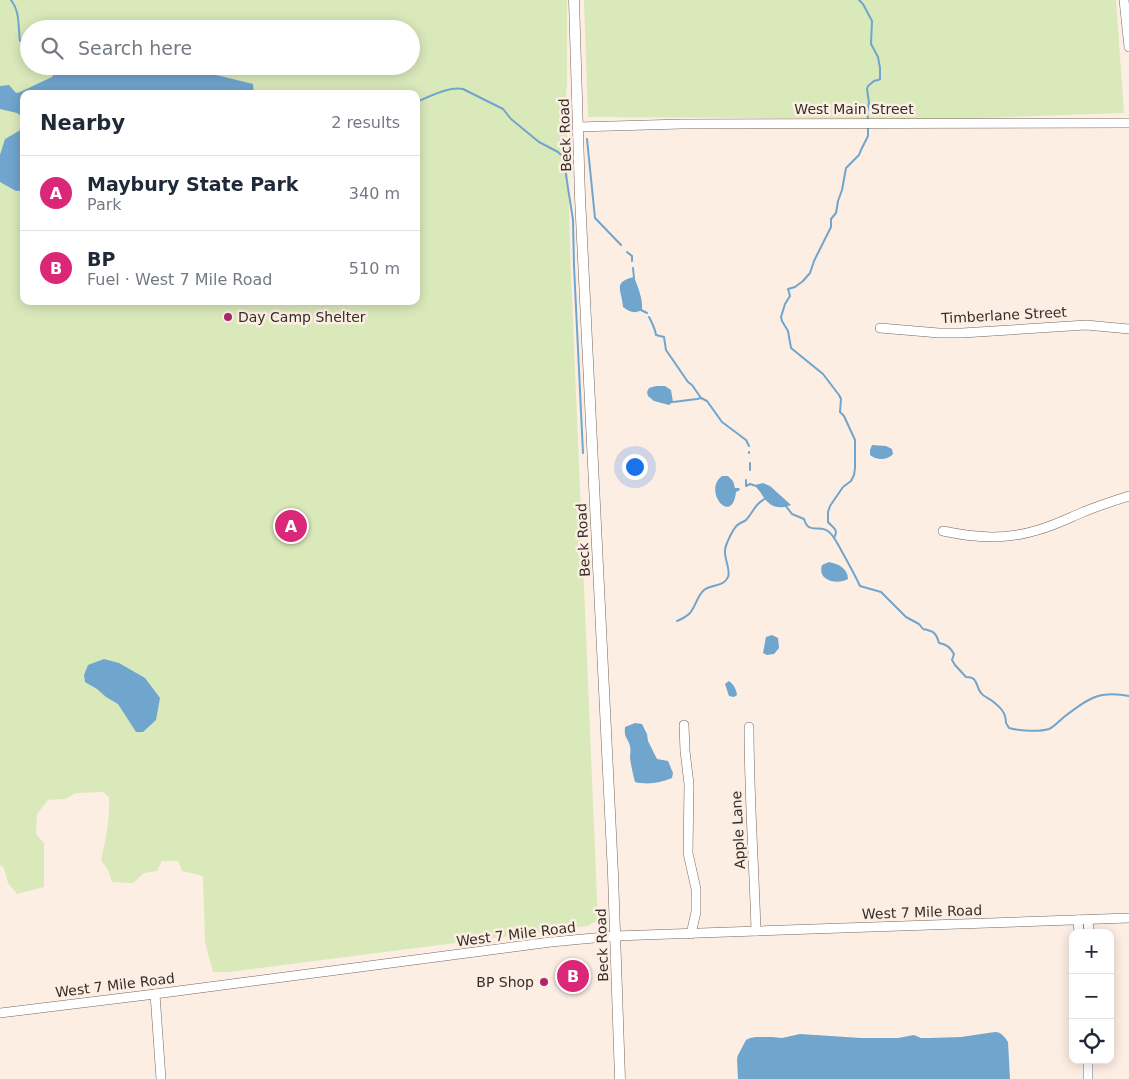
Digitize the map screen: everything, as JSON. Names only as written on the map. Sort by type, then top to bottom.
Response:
[{"type":"main road","name":"Beck Road","points":[[574,0],[620,1079]]},
{"type":"street","points":[[1124,0],[1129,47]]},
{"type":"street","name":"West Main Street","points":[[578,126],[1129,123]]},
{"type":"street","name":"Timberlane Street","points":[[880,328],[939,333],[1086,325],[1129,329]]},
{"type":"street","points":[[943,531],[986,538],[1013,536],[1039,530],[1111,501],[1129,496]]},
{"type":"street","points":[[684,725],[689,784],[688,853],[696,889],[696,912],[691,934]]},
{"type":"street","name":"Apple Lane","points":[[749,727],[749,783],[754,852],[756,932]]},
{"type":"street","name":"West 7 Mile Road","points":[[0,1013],[551,942],[615,936],[1129,918]]},
{"type":"street","points":[[1078,920],[1079,929]]},
{"type":"street","points":[[1088,920],[1089,929]]},
{"type":"street","points":[[155,994],[161,1079]]},
{"type":"street","points":[[1088,1064],[1088,1079]]},
{"type":"green space","points":[[0,0],[567,0],[566,91],[570,248],[598,922],[588,926],[228,972],[213,972],[205,942],[203,876],[182,871],[178,861],[162,861],[157,871],[144,873],[133,883],[112,882],[108,870],[101,860],[109,805],[109,797],[103,792],[76,793],[65,799],[48,800],[37,814],[36,834],[44,843],[44,887],[17,894],[8,883],[4,868],[0,865]]},
{"type":"green space","points":[[584,0],[1116,0],[1124,113],[955,119],[588,117]]},
{"type":"water","points":[[53,75],[216,75],[253,84],[254,90],[24,90]]},
{"type":"water","points":[[9,85],[16,93],[20,92],[20,115],[0,109],[0,86]]},
{"type":"water","points":[[20,130],[20,190],[16,191],[0,182],[0,155],[5,139]]},
{"type":"water","points":[[634,277],[642,301],[642,310],[634,312],[623,307],[620,288],[623,281]]},
{"type":"water","points":[[665,386],[671,390],[673,402],[669,405],[654,401],[648,396],[649,388]]},
{"type":"water","points":[[872,445],[886,446],[892,449],[893,454],[888,458],[882,459],[873,457],[870,455]]},
{"type":"water","points":[[722,476],[728,476],[733,481],[735,488],[740,490],[736,492],[733,502],[729,506],[720,503],[715,490],[717,482]]},
{"type":"water","points":[[763,483],[770,486],[791,505],[778,507],[771,505],[755,485]]},
{"type":"water","points":[[829,562],[842,567],[848,575],[848,579],[839,582],[825,578],[822,575],[822,565]]},
{"type":"water","points":[[772,635],[778,638],[779,648],[774,654],[767,655],[763,653],[766,637]]},
{"type":"water","points":[[104,659],[119,663],[145,678],[160,698],[156,720],[143,732],[136,732],[118,704],[85,682],[84,675],[88,665]]},
{"type":"water","points":[[729,681],[736,691],[737,695],[734,697],[729,696],[725,684]]},
{"type":"water","points":[[635,723],[642,724],[657,759],[668,761],[673,773],[672,778],[654,783],[635,782],[630,758],[630,746],[625,736],[625,727]]},
{"type":"water","points":[[995,1032],[1003,1035],[1008,1042],[1010,1079],[738,1079],[738,1055],[746,1040],[750,1038],[782,1038],[800,1034],[861,1038],[898,1038],[914,1035],[921,1038],[929,1038],[961,1037]]},
{"type":"waterway","points":[[11,0],[17,14],[20,41]]},
{"type":"waterway","points":[[859,0],[872,21],[871,44],[878,57],[880,68],[880,79],[874,81],[867,89],[869,103],[868,121]]},
{"type":"waterway","points":[[420,100],[445,90],[463,89],[503,109],[511,119],[539,142],[558,152],[565,159],[573,220],[583,453]]},
{"type":"waterway","points":[[834,538],[836,531],[828,522],[828,512],[843,487],[851,481],[854,475],[855,440],[844,416],[840,412],[841,399],[839,395],[823,374],[791,348],[788,331],[781,317],[790,296],[788,289],[795,287],[810,273],[831,227],[831,219],[836,213],[846,168],[859,155],[868,136],[868,126]]},
{"type":"waterway","points":[[587,139],[595,218],[621,245]]},
{"type":"waterway","points":[[627,252],[632,256],[632,261]]},
{"type":"waterway","points":[[633,268],[634,278]]},
{"type":"waterway","points":[[641,310],[647,313]]},
{"type":"waterway","points":[[649,317],[656,335],[664,337],[666,350],[688,382],[701,398],[707,401],[722,422],[746,440],[749,446]]},
{"type":"waterway","points":[[673,402],[701,398]]},
{"type":"waterway","points":[[750,463],[750,470]]},
{"type":"waterway","points":[[746,480],[746,486],[750,484],[756,486]]},
{"type":"waterway","points":[[677,621],[690,613],[704,590],[726,580],[729,571],[725,551],[730,536],[737,525],[746,520],[756,506],[766,498]]},
{"type":"waterway","points":[[785,505],[792,514],[804,519],[809,527],[826,530],[831,534],[860,586],[881,592],[906,617],[919,624],[923,629],[934,633],[939,643],[950,648],[954,654],[952,660],[955,665],[966,677],[975,680],[982,694],[1000,707],[1009,728],[1029,731],[1049,729],[1080,705],[1101,695],[1119,694],[1129,696]]},
{"type":"place","name":"Day Camp Shelter","points":[[228,317]]},
{"type":"place","name":"Maybury State Park","points":[[291,526]]},
{"type":"place","name":"BP","points":[[573,976]]},
{"type":"place","name":"BP Shop","points":[[544,982]]}]
